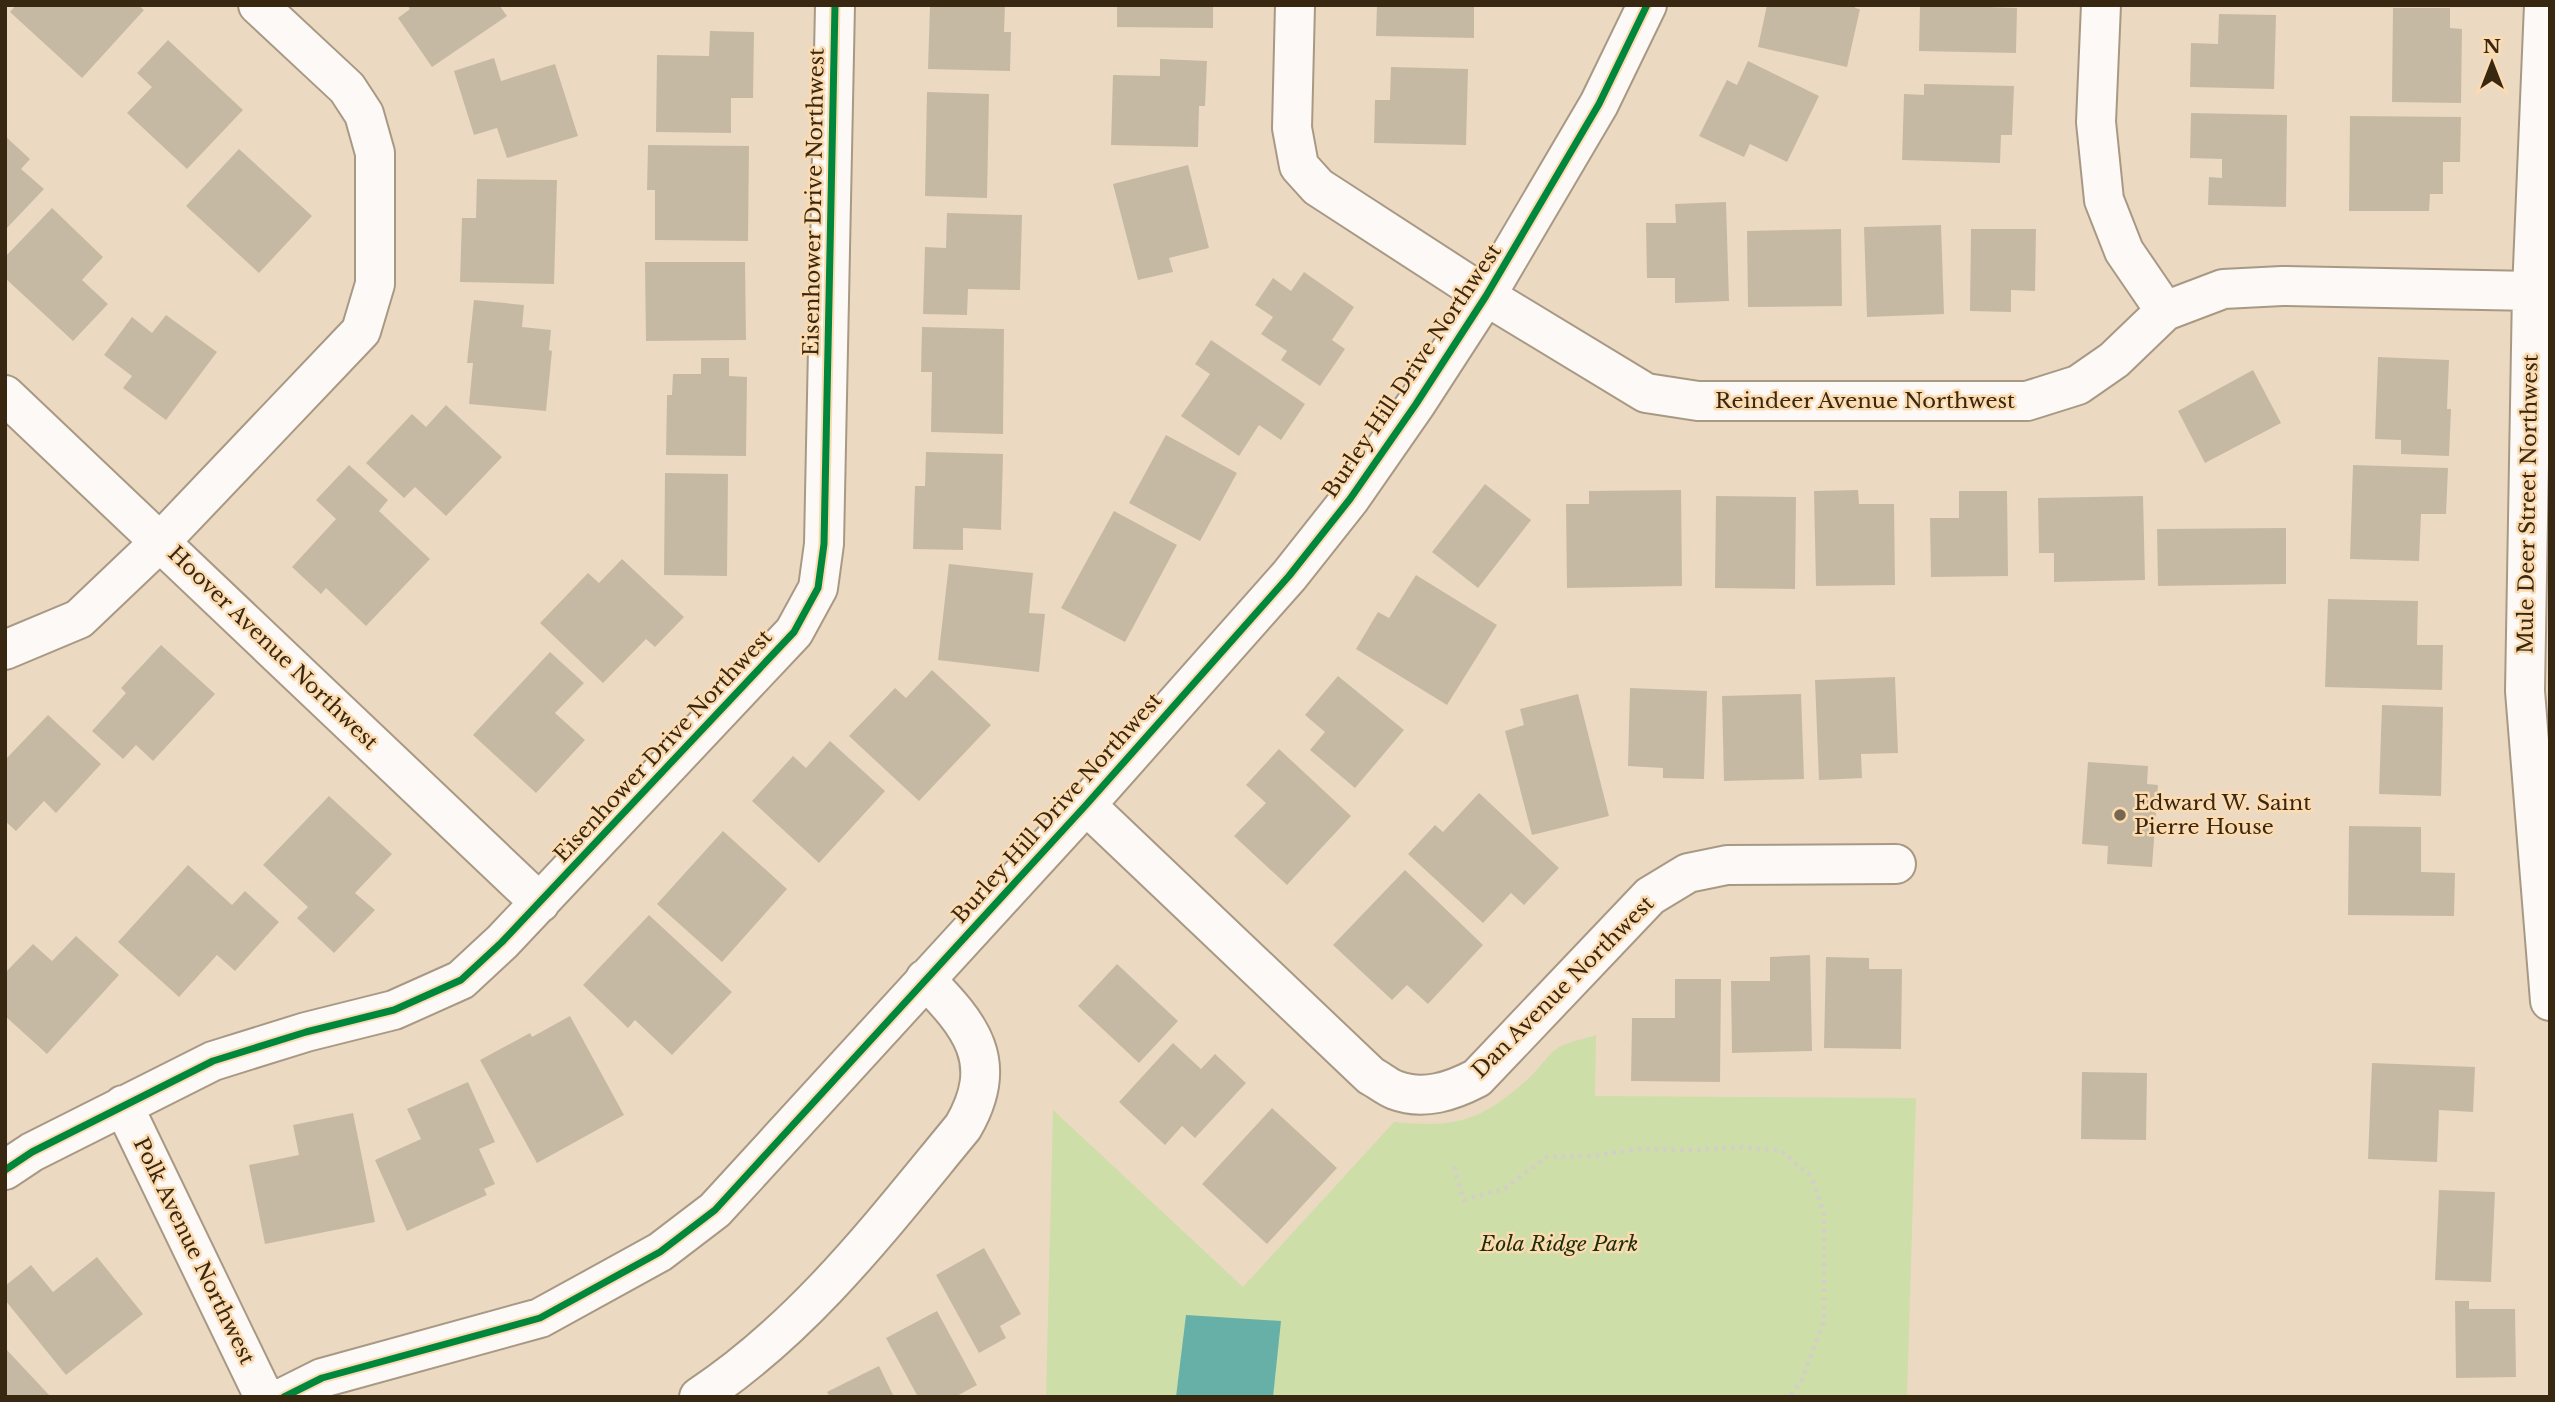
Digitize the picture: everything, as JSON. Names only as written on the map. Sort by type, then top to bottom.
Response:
[{"type":"street","points":[[5,650],[79,620],[161,541],[361,331],[375,284],[375,153],[364,114],[347,88],[258,5]]},
{"type":"street","name":"Eisenhower Drive Northwest","points":[[5,1170],[32,1152],[213,1060],[306,1032],[394,1010],[461,980],[502,942],[793,632],[818,588],[824,544],[835,5]]},
{"type":"street","name":"Reindeer Avenue Northwest","points":[[1295,5],[1292,128],[1299,166],[1318,187],[1486,296],[1646,393],[1698,401],[2027,401],[2078,385],[2114,360],[2165,311],[2223,289],[2270,286],[2532,291]]},
{"type":"street","name":"Burley Hill Drive Northwest","points":[[284,1397],[323,1378],[540,1318],[660,1252],[715,1210],[1086,805],[1289,576],[1350,499],[1486,296],[1600,104],[1647,5]]},
{"type":"street","points":[[2101,5],[2096,122],[2104,200],[2124,250],[2165,311]]},
{"type":"street","name":"Mule Deer Street Northwest","points":[[2543,5],[2532,291],[2525,691],[2550,1001]]},
{"type":"street","name":"Hoover Avenue Northwest","points":[[5,395],[540,902]]},
{"type":"street","name":"Dan Avenue Northwest","points":[[1086,805],[1371,1076],[1396,1090],[1418,1094],[1449,1092],[1477,1078],[1650,896],[1688,873],[1727,866],[1896,864]]},
{"type":"street","points":[[699,1397],[773,1340],[820,1296],[871,1239],[963,1127],[978,1094],[980,1063],[972,1034],[957,1012],[925,979]]},
{"type":"street","name":"Polk Avenue Northwest","points":[[123,1105],[264,1397]]},
{"type":"path","points":[[1454,1167],[1464,1200],[1504,1189],[1546,1157],[1593,1156],[1638,1149],[1742,1147],[1781,1151],[1811,1176],[1824,1213],[1824,1321],[1801,1381],[1789,1397]]},
{"type":"green space","name":"Eola Ridge Park","points":[[1596,1035],[1595,1096],[1916,1098],[1907,1397],[1046,1397],[1053,1110],[1243,1287],[1394,1122],[1435,1124],[1452,1122],[1482,1112],[1497,1104],[1529,1078],[1559,1047]]},
{"type":"water","points":[[1186,1315],[1281,1321],[1273,1397],[1176,1397]]},
{"type":"building","points":[[16,5],[138,5],[144,10],[82,78],[10,12]]},
{"type":"building","points":[[407,5],[499,5],[507,16],[432,67],[398,18],[410,9]]},
{"type":"building","points":[[930,5],[1005,5],[1004,32],[1011,32],[1010,71],[928,69]]},
{"type":"building","points":[[1117,5],[1213,5],[1213,28],[1117,27]]},
{"type":"building","points":[[1377,5],[1474,5],[1474,38],[1376,36]]},
{"type":"building","points":[[1767,5],[1856,5],[1855,8],[1860,9],[1847,67],[1758,47]]},
{"type":"building","points":[[1920,5],[1990,5],[2017,8],[2016,53],[1919,51]]},
{"type":"building","points":[[2393,8],[2450,8],[2450,28],[2462,29],[2461,103],[2392,102]]},
{"type":"building","points":[[2219,14],[2276,15],[2274,89],[2190,87],[2191,43],[2218,44]]},
{"type":"building","points":[[710,31],[754,32],[753,98],[731,98],[731,133],[656,132],[657,55],[709,56]]},
{"type":"building","points":[[168,40],[243,110],[187,169],[127,113],[152,87],[137,73]]},
{"type":"building","points":[[494,58],[501,81],[555,64],[578,136],[507,158],[497,128],[474,135],[454,71]]},
{"type":"building","points":[[1160,59],[1207,61],[1205,106],[1199,106],[1198,147],[1111,145],[1113,75],[1160,76]]},
{"type":"building","points":[[1748,61],[1819,96],[1787,162],[1750,144],[1744,157],[1699,136],[1727,80],[1737,85]]},
{"type":"building","points":[[1391,67],[1468,69],[1466,145],[1374,143],[1375,100],[1390,100]]},
{"type":"building","points":[[1924,84],[2014,86],[2012,135],[2001,135],[2000,163],[1902,160],[1904,94],[1924,95]]},
{"type":"building","points":[[927,92],[989,94],[987,198],[925,196]]},
{"type":"building","points":[[2191,113],[2287,115],[2286,207],[2208,205],[2209,177],[2222,178],[2222,159],[2190,158]]},
{"type":"building","points":[[2350,116],[2461,117],[2460,162],[2443,162],[2443,194],[2430,194],[2429,211],[2349,211]]},
{"type":"building","points":[[5,136],[30,159],[21,169],[44,189],[5,230]]},
{"type":"building","points":[[648,145],[749,146],[748,241],[655,240],[655,190],[647,190]]},
{"type":"building","points":[[239,149],[312,216],[259,273],[186,206]]},
{"type":"building","points":[[1188,165],[1209,248],[1169,258],[1173,272],[1138,280],[1113,184]]},
{"type":"building","points":[[477,179],[557,180],[554,284],[460,282],[462,218],[476,218]]},
{"type":"building","points":[[1726,202],[1729,301],[1675,303],[1675,278],[1647,278],[1646,223],[1676,223],[1675,204]]},
{"type":"building","points":[[52,208],[103,257],[82,280],[108,304],[73,341],[5,278],[5,257]]},
{"type":"building","points":[[947,213],[1022,215],[1020,290],[968,289],[967,315],[923,314],[925,247],[946,248]]},
{"type":"building","points":[[1941,225],[1944,314],[1867,317],[1864,227]]},
{"type":"building","points":[[1841,229],[1842,306],[1748,307],[1747,231]]},
{"type":"building","points":[[1971,229],[2036,229],[2035,291],[2011,290],[2011,312],[1970,311]]},
{"type":"building","points":[[645,262],[745,262],[746,340],[646,341]]},
{"type":"building","points":[[1304,272],[1354,307],[1332,340],[1345,349],[1320,386],[1281,360],[1287,351],[1261,334],[1273,317],[1255,305],[1273,278],[1291,291]]},
{"type":"building","points":[[474,300],[524,305],[522,327],[551,330],[549,350],[552,351],[546,411],[469,404],[473,363],[467,363]]},
{"type":"building","points":[[166,315],[217,352],[166,420],[123,388],[132,376],[104,355],[132,317],[152,333]]},
{"type":"building","points":[[922,327],[1004,329],[1003,434],[931,432],[932,372],[921,372]]},
{"type":"building","points":[[1211,340],[1305,404],[1281,440],[1259,425],[1239,456],[1181,416],[1210,374],[1195,364]]},
{"type":"building","points":[[2378,357],[2449,360],[2449,456],[2401,454],[2401,440],[2375,439]]},
{"type":"building","points":[[701,358],[729,358],[729,376],[747,377],[746,456],[666,455],[667,395],[672,395],[673,374],[701,374]]},
{"type":"building","points":[[2253,370],[2281,423],[2205,463],[2178,411]]},
{"type":"building","points":[[446,405],[502,457],[446,516],[415,487],[404,498],[366,463],[412,414],[426,427]]},
{"type":"building","points":[[1166,435],[1237,473],[1200,541],[1129,503]]},
{"type":"building","points":[[926,452],[1003,454],[1001,530],[963,528],[963,550],[913,549],[915,486],[925,486]]},
{"type":"building","points":[[349,465],[388,500],[379,511],[430,559],[366,626],[326,588],[321,594],[292,567],[336,519],[316,500]]},
{"type":"building","points":[[2353,465],[2448,468],[2446,514],[2421,514],[2419,561],[2350,559]]},
{"type":"building","points":[[665,473],[728,474],[727,576],[664,575]]},
{"type":"building","points":[[1485,484],[1531,520],[1478,588],[1432,552]]},
{"type":"building","points":[[1681,490],[1682,586],[1567,588],[1566,504],[1589,504],[1589,491]]},
{"type":"building","points":[[1858,490],[1859,504],[1894,504],[1895,585],[1816,586],[1814,491]]},
{"type":"building","points":[[1959,491],[2007,491],[2008,576],[1931,577],[1930,518],[1959,518]]},
{"type":"building","points":[[1716,496],[1796,497],[1795,589],[1715,588]]},
{"type":"building","points":[[2143,496],[2145,580],[2054,582],[2054,553],[2039,553],[2038,498]]},
{"type":"building","points":[[1114,511],[1177,545],[1125,642],[1061,608]]},
{"type":"building","points":[[2286,528],[2286,584],[2158,586],[2157,529]]},
{"type":"building","points":[[622,559],[684,617],[655,647],[646,639],[603,683],[540,623],[588,573],[599,583]]},
{"type":"building","points":[[949,564],[1033,573],[1029,613],[1045,614],[1039,672],[938,660]]},
{"type":"building","points":[[1416,575],[1497,625],[1447,705],[1356,649],[1378,612],[1389,618]]},
{"type":"building","points":[[2328,599],[2418,601],[2417,645],[2443,645],[2442,690],[2325,687]]},
{"type":"building","points":[[161,645],[215,694],[153,761],[136,745],[123,759],[92,731],[126,693],[121,688]]},
{"type":"building","points":[[550,652],[584,683],[555,713],[585,740],[536,793],[473,735]]},
{"type":"building","points":[[932,670],[991,725],[919,801],[849,736],[895,688],[906,698]]},
{"type":"building","points":[[1338,676],[1404,730],[1355,788],[1310,750],[1325,732],[1305,715]]},
{"type":"building","points":[[1895,677],[1898,753],[1861,754],[1862,778],[1819,780],[1815,680]]},
{"type":"building","points":[[1630,688],[1707,691],[1704,779],[1663,778],[1663,768],[1628,766]]},
{"type":"building","points":[[1578,694],[1609,816],[1532,835],[1505,731],[1524,725],[1520,709]]},
{"type":"building","points":[[1801,694],[1804,779],[1724,781],[1722,696]]},
{"type":"building","points":[[2382,705],[2443,707],[2441,796],[2379,794]]},
{"type":"building","points":[[48,715],[101,764],[56,813],[44,801],[16,831],[5,821],[5,760]]},
{"type":"building","points":[[830,741],[885,791],[819,863],[752,801],[793,756],[806,768]]},
{"type":"building","points":[[1279,749],[1351,816],[1287,885],[1234,836],[1266,803],[1246,785]]},
{"type":"building","name":"Edward W. Saint Pierre House","points":[[2088,762],[2148,766],[2147,784],[2158,785],[2152,867],[2107,864],[2108,846],[2082,844]]},
{"type":"building","points":[[1479,793],[1559,868],[1524,905],[1511,893],[1483,923],[1408,854],[1435,825],[1443,832]]},
{"type":"building","points":[[329,796],[392,854],[355,893],[375,910],[334,953],[297,918],[308,907],[263,865]]},
{"type":"building","points":[[2349,826],[2421,827],[2421,872],[2455,873],[2454,916],[2348,915]]},
{"type":"building","points":[[723,831],[787,889],[722,962],[657,904]]},
{"type":"building","points":[[188,865],[232,905],[245,891],[279,922],[235,971],[217,955],[179,997],[118,942]]},
{"type":"building","points":[[1405,870],[1483,945],[1428,1004],[1407,985],[1392,1000],[1333,945]]},
{"type":"building","points":[[649,915],[732,992],[672,1055],[635,1020],[628,1028],[583,985]]},
{"type":"building","points":[[76,936],[119,975],[47,1054],[5,1016],[5,973],[33,944],[52,961]]},
{"type":"building","points":[[1810,955],[1812,1051],[1732,1053],[1731,981],[1770,981],[1770,957]]},
{"type":"building","points":[[1826,957],[1869,958],[1869,969],[1902,969],[1901,1049],[1824,1048]]},
{"type":"building","points":[[1117,964],[1178,1021],[1139,1063],[1078,1006]]},
{"type":"building","points":[[1675,979],[1721,979],[1720,1082],[1631,1081],[1632,1018],[1675,1018]]},
{"type":"building","points":[[570,1016],[624,1115],[537,1163],[480,1060],[530,1033],[532,1037]]},
{"type":"building","points":[[1173,1043],[1201,1069],[1215,1054],[1246,1083],[1195,1138],[1182,1126],[1165,1145],[1119,1102]]},
{"type":"building","points":[[2372,1063],[2475,1067],[2473,1112],[2439,1110],[2437,1162],[2368,1159]]},
{"type":"building","points":[[2082,1072],[2147,1073],[2146,1140],[2081,1139]]},
{"type":"building","points":[[468,1082],[495,1142],[479,1149],[495,1184],[484,1189],[487,1195],[407,1231],[375,1160],[421,1139],[407,1109]]},
{"type":"building","points":[[1272,1108],[1337,1168],[1267,1244],[1202,1184]]},
{"type":"building","points":[[353,1113],[375,1222],[265,1244],[249,1165],[299,1155],[293,1125]]},
{"type":"building","points":[[2439,1190],[2495,1192],[2491,1282],[2435,1280]]},
{"type":"building","points":[[984,1248],[1021,1314],[1000,1326],[1006,1338],[979,1353],[936,1275]]},
{"type":"building","points":[[97,1257],[143,1314],[66,1375],[5,1300],[5,1286],[31,1265],[53,1292]]},
{"type":"building","points":[[2455,1301],[2469,1301],[2469,1309],[2515,1309],[2516,1377],[2456,1378]]},
{"type":"building","points":[[937,1311],[977,1385],[955,1397],[918,1397],[886,1338]]},
{"type":"building","points":[[5,1348],[51,1397],[5,1397]]},
{"type":"building","points":[[879,1366],[894,1397],[830,1397],[827,1392]]},
{"type":"cycle path","points":[[5,1170],[32,1152],[213,1061],[306,1032],[394,1010],[461,980],[502,942],[794,632],[818,588],[824,544],[835,5]]},
{"type":"cycle path","points":[[284,1397],[322,1378],[540,1318],[660,1252],[715,1210],[1086,805],[1289,576],[1350,499],[1486,296],[1599,104],[1647,5]]},
{"type":"place","name":"Edward W. Saint Pierre House","points":[[2120,815]]}]
